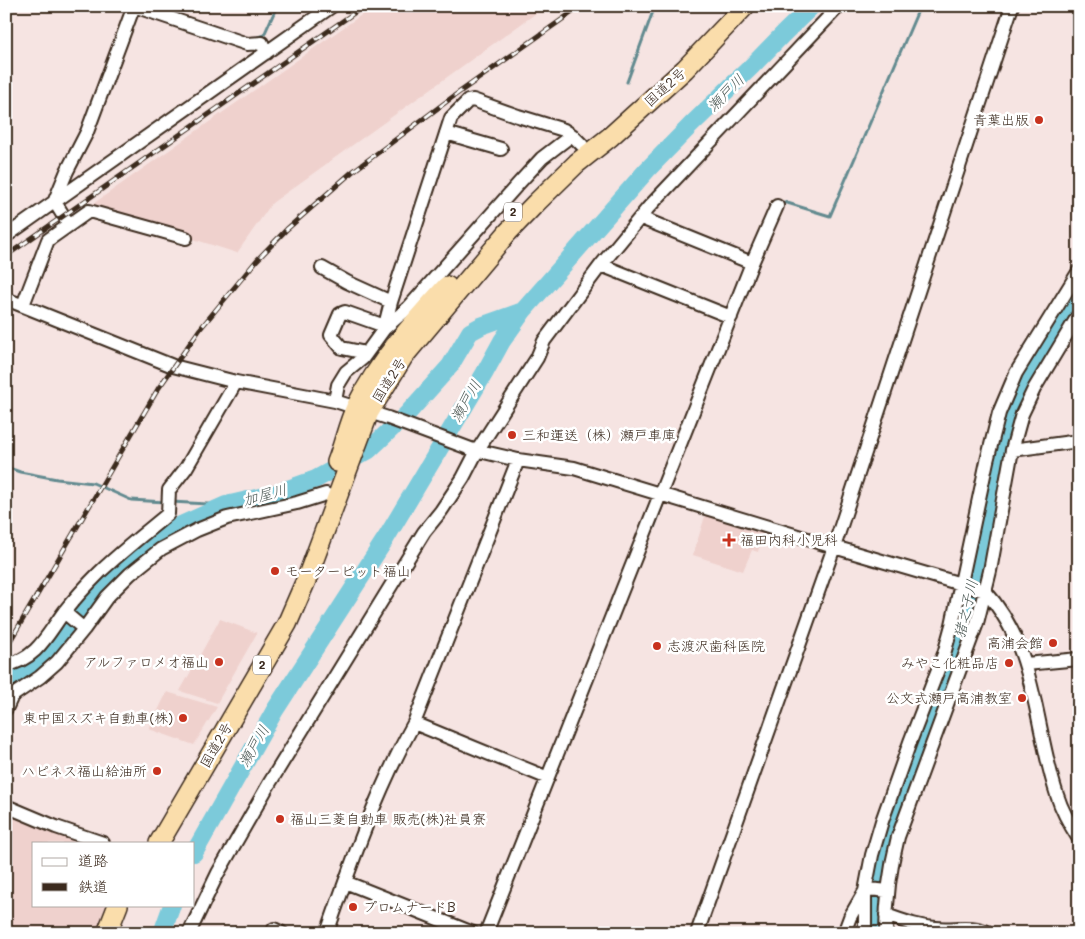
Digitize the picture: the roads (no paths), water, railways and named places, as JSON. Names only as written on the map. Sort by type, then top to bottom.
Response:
[{"type":"highway","name":"国道2号","points":[[149,842],[276,620],[300,570],[349,449],[362,410],[386,359],[414,312],[530,194],[577,140],[669,71],[730,6]]},
{"type":"highway","name":"国道2号","points":[[362,410],[403,357],[508,232],[577,163],[685,69],[745,6]]},
{"type":"highway","name":"国道2号","points":[[160,842],[287,624],[307,578],[334,485]]},
{"type":"highway","points":[[107,933],[118,906]]},
{"type":"highway","points":[[118,933],[129,906]]},
{"type":"street","points":[[69,225],[57,204],[67,171],[87,132],[134,6],[247,44],[262,43],[266,53]]},
{"type":"street","points":[[6,236],[57,204],[332,6]]},
{"type":"street","points":[[189,933],[218,874],[269,784],[424,532],[442,511],[463,478],[474,450],[538,358],[544,341],[601,265],[648,208],[839,6]]},
{"type":"street","points":[[697,933],[834,547],[1012,6]]},
{"type":"street","points":[[335,401],[338,385],[346,372],[366,353],[384,329],[451,118],[468,101],[473,100],[564,130],[577,140]]},
{"type":"street","points":[[446,133],[501,149]]},
{"type":"street","points":[[486,933],[664,496],[752,263],[777,206]]},
{"type":"street","points":[[23,305],[48,240],[89,211],[186,238]]},
{"type":"street","points":[[641,218],[752,263]]},
{"type":"street","points":[[601,265],[731,317]]},
{"type":"street","points":[[322,268],[347,282],[391,302]]},
{"type":"street","points":[[865,933],[867,890],[872,855],[910,742],[944,654],[962,584],[993,436],[1007,393],[1016,373],[1079,271]]},
{"type":"street","points":[[6,299],[173,366],[236,382],[335,401],[388,418],[474,450],[518,460],[574,468],[982,590],[1001,612],[1026,664],[1056,793],[1062,809],[1075,826],[1079,839]]},
{"type":"street","points":[[366,353],[342,348],[331,335],[340,314],[345,312],[379,324],[384,329]]},
{"type":"street","points":[[384,329],[414,312]]},
{"type":"street","points":[[886,933],[886,891],[898,836],[977,623],[982,590],[1016,431],[1028,400],[1079,314]]},
{"type":"street","points":[[6,665],[18,663],[29,656],[45,640],[101,572],[130,544],[168,514],[169,490],[186,468],[236,382]]},
{"type":"street","points":[[1012,450],[1079,441]]},
{"type":"street","points":[[327,933],[345,882],[393,762],[414,723],[518,460]]},
{"type":"street","points":[[6,708],[12,696],[40,677],[56,662],[107,597],[130,574],[161,549],[197,530],[227,518],[297,503],[334,485]]},
{"type":"street","points":[[66,614],[82,628]]},
{"type":"street","points":[[1026,664],[1079,659]]},
{"type":"street","points":[[414,723],[548,778]]},
{"type":"street","points":[[6,806],[101,842]]},
{"type":"street","points":[[345,882],[473,933]]},
{"type":"street","points":[[867,890],[886,891]]},
{"type":"street","points":[[844,933],[850,917],[867,890]]},
{"type":"street","points":[[886,915],[917,926],[938,929],[966,927],[990,933]]},
{"type":"waterway","points":[[255,38],[264,35],[277,6]]},
{"type":"waterway","points":[[334,12],[342,6]]},
{"type":"waterway","points":[[627,82],[655,6]]},
{"type":"waterway","name":"瀬戸川","points":[[195,851],[275,710],[386,538],[502,341],[523,311],[647,170],[812,6]]},
{"type":"waterway","points":[[782,208],[784,202],[830,216],[920,6]]},
{"type":"waterway","points":[[738,314],[764,250]]},
{"type":"waterway","name":"猪之子川","points":[[874,933],[872,921],[879,870],[892,821],[956,651],[1008,420],[1031,374],[1079,294]]},
{"type":"waterway","name":"加屋川","points":[[6,680],[18,678],[35,665],[108,583],[133,559],[158,540],[181,525],[226,505],[274,494],[316,479],[369,450],[407,414],[450,366],[470,332],[481,326],[523,311]]},
{"type":"waterway","points":[[6,467],[20,472],[57,479],[93,483],[131,500],[165,502]]},
{"type":"waterway","points":[[654,528],[665,499]]},
{"type":"waterway","points":[[171,502],[226,505]]},
{"type":"waterway","name":"瀬戸川","points":[[162,933],[172,906]]},
{"type":"railway","points":[[6,256],[364,6]]},
{"type":"railway","points":[[6,648],[158,389],[200,329],[257,260],[287,229],[352,172],[454,96],[581,6]]},
{"type":"place","name":"青葉出版","points":[[1039,120]]},
{"type":"place","name":"三和運送（株）瀬戸車庫","points":[[512,435]]},
{"type":"place","name":"福田内科小児科","points":[[729,540]]},
{"type":"place","name":"モーターピット福山","points":[[275,571]]},
{"type":"place","name":"高浦会館","points":[[1053,643]]},
{"type":"place","name":"志渡沢歯科医院","points":[[657,646]]},
{"type":"place","name":"アルファロメオ福山","points":[[219,662]]},
{"type":"place","name":"みやこ化粧品店","points":[[1009,663]]},
{"type":"place","name":"公文式瀬戸高浦教室","points":[[1022,698]]},
{"type":"place","name":"東中国スズキ自動車(株)","points":[[183,718]]},
{"type":"place","name":"ハピネス福山給油所","points":[[157,771]]},
{"type":"place","name":"福山三菱自動車 販売(株)社員寮","points":[[280,819]]},
{"type":"place","name":"プロムナードB","points":[[353,907]]}]
